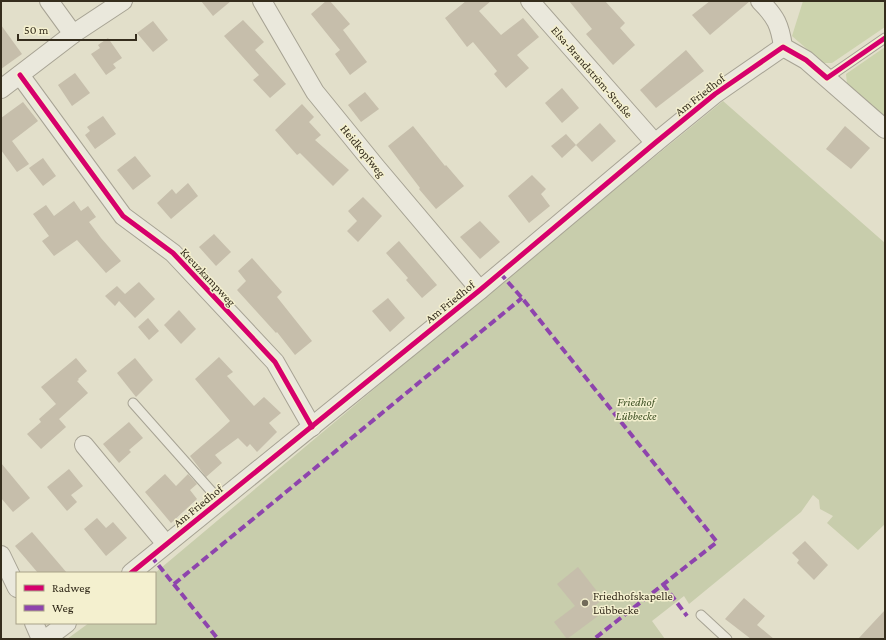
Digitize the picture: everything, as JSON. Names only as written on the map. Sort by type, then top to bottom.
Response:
[{"type":"street","points":[[49,1],[73,34]]},
{"type":"street","points":[[1,89],[73,34],[122,1]]},
{"type":"street","name":"Heidkopfweg","points":[[262,1],[315,92],[480,290]]},
{"type":"street","name":"Elsa-Brandström-Straße","points":[[530,1],[655,143]]},
{"type":"street","points":[[760,1],[773,13],[781,31],[783,47],[806,60],[885,129]]},
{"type":"street","name":"Am Friedhof","points":[[131,572],[480,290],[715,94],[783,47]]},
{"type":"street","name":"Kreuzkampweg","points":[[20,75],[123,216],[173,253],[275,362],[312,427]]},
{"type":"street","points":[[84,445],[166,544]]},
{"type":"street","points":[[1,555],[16,586]]},
{"type":"street","points":[[34,624],[41,639]]},
{"type":"street","points":[[46,639],[66,624]]},
{"type":"lane","points":[[827,78],[885,38]]},
{"type":"lane","name":"Am Friedhof","points":[[133,403],[220,501]]},
{"type":"lane","points":[[702,615],[727,639]]},
{"type":"green space","points":[[803,1],[885,1],[885,27],[832,63],[823,63],[792,36]]},
{"type":"green space","points":[[885,47],[885,118],[847,84],[846,74]]},
{"type":"green space","name":"Friedhof Lübbecke","points":[[723,101],[885,243],[885,524],[858,550],[827,523],[833,516],[820,509],[819,500],[813,495],[801,512],[689,604],[684,596],[652,621],[665,639],[67,639],[88,624],[156,624],[156,572],[523,264]]},
{"type":"building","points":[[201,1],[231,1],[213,16]]},
{"type":"building","points":[[326,1],[330,1],[350,24],[343,30],[367,62],[350,75],[335,54],[340,50],[311,14]]},
{"type":"building","points":[[466,1],[491,1],[479,11],[501,35],[523,18],[539,37],[517,55],[529,68],[506,88],[494,74],[497,71],[473,42],[467,47],[445,18]]},
{"type":"building","points":[[569,1],[605,1],[625,23],[620,28],[635,45],[613,65],[586,34],[592,29]]},
{"type":"building","points":[[710,1],[750,1],[710,35],[692,15]]},
{"type":"building","points":[[243,20],[264,42],[255,50],[286,84],[270,98],[253,80],[259,75],[224,36]]},
{"type":"building","points":[[153,21],[168,40],[153,52],[137,33]]},
{"type":"building","points":[[1,25],[22,54],[1,69]]},
{"type":"building","points":[[108,38],[122,58],[113,64],[116,68],[106,75],[91,54],[100,48],[98,45]]},
{"type":"building","points":[[686,50],[704,71],[656,108],[640,90]]},
{"type":"building","points":[[75,73],[90,93],[72,106],[58,85]]},
{"type":"building","points":[[562,88],[579,108],[562,123],[545,103]]},
{"type":"building","points":[[365,92],[379,109],[361,122],[348,105]]},
{"type":"building","points":[[23,102],[38,121],[12,141],[29,164],[17,172],[1,150],[1,118]]},
{"type":"building","points":[[302,104],[314,117],[309,122],[321,135],[315,140],[349,170],[333,186],[300,153],[297,155],[275,130]]},
{"type":"building","points":[[103,116],[116,134],[95,149],[85,135],[90,131],[87,127]]},
{"type":"building","points":[[600,123],[616,141],[592,162],[576,145]]},
{"type":"building","points":[[413,126],[445,166],[446,165],[464,186],[436,209],[419,189],[420,188],[388,146]]},
{"type":"building","points":[[845,126],[870,148],[851,169],[826,149]]},
{"type":"building","points":[[566,134],[576,145],[562,158],[551,146]]},
{"type":"building","points":[[135,156],[151,176],[133,190],[117,170]]},
{"type":"building","points":[[43,158],[56,176],[43,186],[29,168]]},
{"type":"building","points":[[532,175],[546,189],[541,194],[550,206],[529,223],[508,196]]},
{"type":"building","points":[[188,183],[198,196],[171,219],[157,203],[172,189],[176,194]]},
{"type":"building","points":[[363,197],[382,216],[358,242],[347,231],[357,221],[348,211]]},
{"type":"building","points":[[74,201],[81,211],[88,206],[96,217],[89,222],[121,261],[106,273],[77,240],[54,256],[42,241],[49,236],[33,214],[46,205],[54,216]]},
{"type":"building","points":[[480,221],[500,242],[480,259],[460,237]]},
{"type":"building","points":[[214,234],[231,252],[216,266],[199,247]]},
{"type":"building","points":[[399,241],[437,285],[422,298],[406,280],[408,278],[386,253]]},
{"type":"building","points":[[252,258],[282,292],[277,297],[312,341],[295,355],[277,332],[276,333],[237,290],[246,281],[238,271]]},
{"type":"building","points":[[139,282],[155,299],[135,318],[119,301],[115,306],[105,296],[117,286],[125,294]]},
{"type":"building","points":[[388,298],[405,318],[390,332],[372,311]]},
{"type":"building","points":[[179,310],[196,329],[181,344],[164,325]]},
{"type":"building","points":[[148,318],[159,331],[149,340],[138,327]]},
{"type":"building","points":[[219,357],[233,372],[227,376],[254,406],[264,397],[281,413],[269,423],[277,432],[257,452],[250,444],[247,447],[238,438],[215,455],[222,463],[206,477],[190,456],[230,421],[195,379]]},
{"type":"building","points":[[76,358],[87,371],[77,381],[88,393],[59,419],[66,427],[41,449],[27,434],[41,422],[39,419],[56,404],[41,387]]},
{"type":"building","points":[[135,358],[153,380],[136,397],[117,373]]},
{"type":"building","points":[[129,422],[143,438],[129,450],[131,452],[119,463],[103,444]]},
{"type":"building","points":[[1,463],[30,498],[13,512],[1,498]]},
{"type":"building","points":[[69,469],[83,486],[71,495],[77,502],[67,511],[47,487]]},
{"type":"building","points":[[165,474],[176,486],[188,474],[197,484],[190,490],[197,499],[171,523],[145,492]]},
{"type":"building","points":[[97,518],[106,528],[113,522],[127,538],[106,556],[84,529]]},
{"type":"building","points":[[32,532],[66,572],[37,572],[15,546]]},
{"type":"building","points":[[805,541],[828,565],[814,580],[797,563],[799,560],[792,553]]},
{"type":"building","name":"Friedhofskapelle Lübbecke","points":[[578,567],[603,599],[592,608],[598,616],[567,639],[554,622],[575,606],[557,584]]},
{"type":"building","points":[[744,598],[765,616],[757,625],[774,639],[751,639],[725,619]]},
{"type":"building","points":[[885,610],[885,639],[858,639]]},
{"type":"marked path","points":[[500,273],[522,298],[717,542],[594,639]]},
{"type":"marked path","points":[[174,584],[522,298]]},
{"type":"marked path","points":[[151,556],[218,639]]},
{"type":"marked path","points":[[663,584],[687,616]]},
{"type":"cycle path","points":[[132,572],[480,290],[715,94],[783,47],[806,60],[827,78],[885,38]]},
{"type":"cycle path","points":[[20,75],[123,216],[173,253],[275,362],[312,427]]},
{"type":"place","name":"Friedhofskapelle Lübbecke","points":[[585,603]]}]
